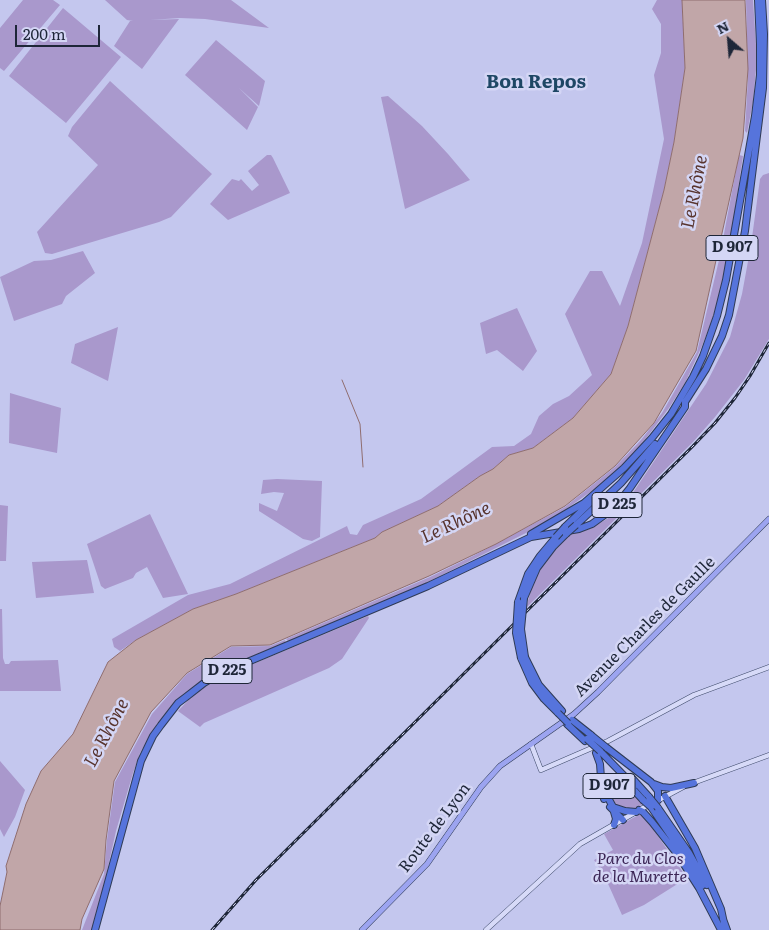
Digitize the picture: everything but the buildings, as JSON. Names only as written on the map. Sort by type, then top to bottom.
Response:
[{"type":"highway","name":"D 907","points":[[559,712],[539,685],[523,658],[521,629],[524,598],[537,568],[566,531],[652,438],[671,414],[696,370],[718,316],[738,219],[758,91],[760,44],[758,0]]},
{"type":"highway","name":"D 907","points":[[559,712],[551,707],[532,683],[516,632],[518,602],[528,574],[556,537],[576,524],[637,466],[652,449],[706,369],[722,336],[738,275],[751,193],[763,88],[764,42],[762,0]]},
{"type":"highway","name":"D 225","points":[[504,549],[536,536],[585,527],[607,514],[630,488],[684,407],[685,402]]},
{"type":"highway","name":"D 225","points":[[95,930],[141,761],[153,736],[178,704],[204,683],[219,674],[428,586],[504,549],[568,513],[624,468]]},
{"type":"highway","points":[[559,712],[602,750]]},
{"type":"highway","points":[[588,738],[602,750]]},
{"type":"highway","name":"D 907","points":[[602,750],[651,782],[667,788],[694,783]]},
{"type":"highway","name":"D 907","points":[[602,750],[677,834],[698,868],[727,930]]},
{"type":"highway","name":"D 907","points":[[602,750],[600,764],[603,796],[614,812],[623,820]]},
{"type":"highway","name":"D 907","points":[[646,799],[625,783],[618,782],[608,786],[606,796],[614,807],[625,811],[643,812],[678,855],[699,888],[721,930]]},
{"type":"highway","name":"D 907","points":[[651,782],[658,791],[658,800]]},
{"type":"highway","name":"D 907","points":[[665,796],[695,848],[721,909],[724,923]]},
{"type":"highway","name":"D 907","points":[[655,809],[688,860],[721,930]]},
{"type":"highway","name":"D 907","points":[[614,812],[616,819],[614,825]]},
{"type":"main road","name":"Avenue Charles de Gaulle","points":[[531,744],[574,714],[598,692],[769,519]]},
{"type":"main road","points":[[531,744],[541,770],[608,741],[694,695],[769,667]]},
{"type":"main road","name":"Route de Lyon","points":[[362,930],[421,871],[490,776],[508,759],[531,744]]},
{"type":"main road","points":[[486,930],[580,844],[665,796],[769,755]]},
{"type":"green space","points":[[23,0],[53,0],[60,5],[4,71],[0,68],[0,28]]},
{"type":"green space","points":[[105,0],[231,0],[269,28],[205,19],[180,18],[150,20],[179,19],[142,69],[114,46],[130,21],[133,21],[127,20]]},
{"type":"green space","points":[[657,0],[682,0],[685,68],[674,142],[664,190],[628,326],[611,374],[573,418],[533,448],[509,455],[493,469],[438,506],[382,532],[375,538],[236,594],[193,609],[136,640],[120,651],[114,647],[112,639],[188,595],[230,584],[347,526],[350,534],[357,535],[363,525],[421,499],[492,447],[514,446],[531,434],[539,416],[553,404],[569,396],[592,375],[565,314],[590,271],[602,271],[620,306],[642,243],[664,139],[654,75],[661,53],[661,24],[652,9]]},
{"type":"green space","points":[[746,0],[753,0],[757,59],[753,102],[747,133],[745,131],[748,78]]},
{"type":"green space","points":[[63,8],[121,57],[66,123],[9,76]]},
{"type":"green space","points":[[216,40],[265,81],[259,106],[239,88],[258,107],[247,130],[185,75]]},
{"type":"green space","points":[[110,81],[212,174],[171,217],[52,254],[45,253],[37,232],[98,165],[68,136],[72,127]]},
{"type":"green space","points":[[388,96],[422,126],[470,180],[405,209],[381,97]]},
{"type":"green space","points":[[267,155],[271,155],[273,158],[290,193],[228,220],[210,204],[232,179],[239,181],[241,179],[252,191],[259,185],[248,171]]},
{"type":"green space","points":[[739,155],[743,156],[729,250],[711,323],[685,383],[641,445],[619,469],[548,522],[424,584],[289,642],[286,639],[430,577],[565,507],[615,467],[641,440],[662,413],[697,352],[719,260]]},
{"type":"green space","points":[[769,173],[769,339],[744,380],[693,442],[526,608],[534,579],[549,557],[571,533],[590,529],[610,517],[632,494],[706,384],[730,337],[742,294],[760,179],[763,175]]},
{"type":"green space","points":[[83,251],[95,273],[66,296],[62,304],[14,321],[0,277],[34,261],[51,260]]},
{"type":"green space","points":[[517,308],[537,351],[523,371],[497,350],[486,354],[480,323]]},
{"type":"green space","points":[[118,327],[108,381],[71,363],[75,344]]},
{"type":"green space","points":[[10,393],[61,408],[57,453],[9,443]]},
{"type":"green space","points":[[263,480],[322,481],[320,537],[312,541],[303,539],[259,511],[259,503],[277,511],[284,493],[261,494]]},
{"type":"green space","points":[[0,505],[8,506],[6,561],[0,561]]},
{"type":"green space","points":[[150,514],[188,594],[163,598],[147,567],[136,573],[133,578],[105,589],[101,586],[87,544]]},
{"type":"green space","points":[[87,560],[94,593],[36,598],[32,562]]},
{"type":"green space","points":[[0,609],[2,609],[3,658],[5,664],[9,664],[11,661],[58,660],[61,691],[0,691]]},
{"type":"green space","points":[[368,616],[369,618],[342,659],[329,668],[204,723],[200,727],[178,711],[195,693],[222,677]]},
{"type":"green space","points":[[285,640],[286,643],[214,673],[177,700],[157,724],[140,753],[133,773],[116,831],[92,930],[82,930],[104,874],[115,782],[152,714],[187,674],[231,647],[270,646]]},
{"type":"green space","points":[[0,761],[25,790],[15,817],[4,837],[0,829]]},
{"type":"green space","points":[[622,784],[632,790],[643,804],[637,808],[628,809],[618,807],[611,801],[609,790],[613,785]]},
{"type":"green space","name":"Parc du Clos de la Murette","points":[[642,813],[687,878],[644,905],[622,915],[605,877],[594,860],[613,850],[604,834]]},
{"type":"water","name":"Le Rhône","points":[[682,0],[745,0],[748,69],[743,138],[696,351],[654,423],[615,466],[565,506],[496,544],[429,576],[270,645],[231,646],[187,673],[151,712],[114,781],[104,869],[82,919],[80,930],[0,930],[0,906],[7,872],[6,866],[26,804],[41,771],[73,734],[108,662],[136,640],[193,609],[236,594],[375,538],[382,532],[438,506],[493,469],[509,455],[533,448],[573,418],[611,374],[628,326],[664,190],[674,142],[685,68]]},
{"type":"waterway","points":[[342,380],[360,424],[363,467]]},
{"type":"railway","points":[[212,930],[256,880],[715,423],[750,376],[769,343]]},
{"type":"district","name":"Bon Repos","points":[[536,82]]}]
